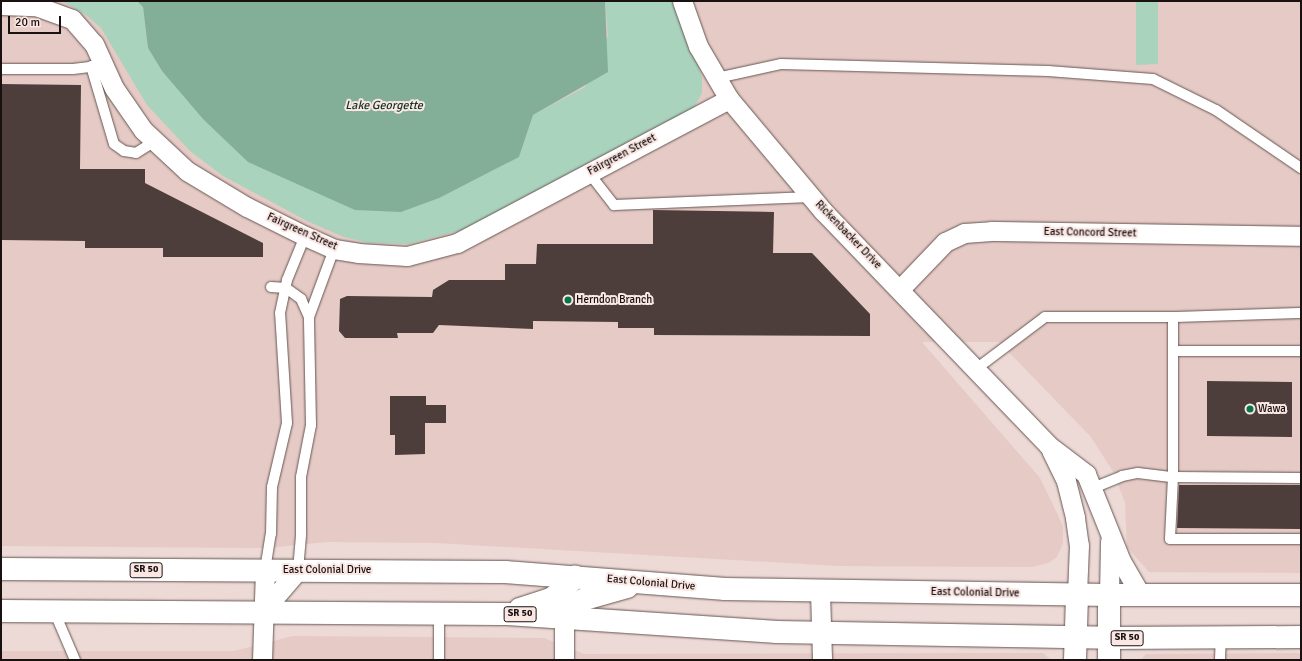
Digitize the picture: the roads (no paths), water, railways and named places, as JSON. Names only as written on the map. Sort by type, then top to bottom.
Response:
[{"type":"main road","name":"East Colonial Drive","points":[[1,569],[505,572],[575,576],[725,589],[1077,595],[1301,595]]},
{"type":"main road","points":[[507,614],[551,599],[565,589],[575,576]]},
{"type":"main road","points":[[564,616],[586,599],[607,591],[646,583]]},
{"type":"main road","points":[[1075,660],[1077,595]]},
{"type":"main road","points":[[1109,595],[1109,660]]},
{"type":"main road","name":"SR 50","points":[[1,611],[507,614],[564,616],[777,632],[1109,638],[1301,637]]},
{"type":"street","name":"Rickenbacker Drive","points":[[682,1],[698,46],[729,99],[812,197],[1048,445],[1086,474],[1110,534],[1141,595]]},
{"type":"street","name":"Fairgreen Street","points":[[1,5],[36,6],[72,19],[94,44],[97,66],[143,130],[187,172],[247,207],[305,236],[334,249],[358,253],[407,256],[457,243],[729,99]]},
{"type":"street","name":"East Concord Street","points":[[900,289],[945,242],[964,233],[991,231],[1301,236]]},
{"type":"street","name":"Rickenbacker Drive","points":[[1048,445],[1066,481],[1075,518],[1080,549],[1077,595]]},
{"type":"street","name":"Rickenbacker Drive","points":[[1109,595],[1110,534]]},
{"type":"street","points":[[262,660],[262,612],[265,570]]},
{"type":"street","points":[[262,612],[298,570]]},
{"type":"street","points":[[820,591],[822,660]]},
{"type":"street","points":[[564,616],[564,660]]},
{"type":"lane","points":[[717,78],[781,64],[1048,71],[1153,79],[1216,110],[1301,168]]},
{"type":"lane","points":[[1,69],[97,66],[114,144],[124,151],[136,153],[155,141]]},
{"type":"lane","points":[[589,173],[614,205],[812,197]]},
{"type":"lane","points":[[265,570],[271,534],[272,487],[287,423],[280,313],[286,288],[305,236]]},
{"type":"lane","points":[[298,570],[301,534],[300,477],[311,425],[309,317],[334,249]]},
{"type":"lane","points":[[270,287],[286,288],[301,299],[309,317]]},
{"type":"lane","points":[[976,369],[1046,317],[1173,317],[1301,314]]},
{"type":"lane","points":[[1173,317],[1173,477],[1170,539],[1301,539]]},
{"type":"lane","points":[[1173,351],[1301,351]]},
{"type":"lane","points":[[1092,488],[1122,476],[1138,472],[1173,477],[1301,478]]},
{"type":"lane","points":[[54,611],[75,660]]},
{"type":"lane","points":[[439,613],[439,660]]},
{"type":"lane","points":[[1220,637],[1220,660]]},
{"type":"water","name":"Lake Georgette","points":[[137,1],[605,1],[608,72],[533,115],[519,157],[439,198],[401,212],[355,210],[248,162],[203,119],[162,71],[148,48],[143,7]]},
{"type":"place","name":"Herndon Branch","points":[[568,300]]},
{"type":"place","name":"Wawa","points":[[1250,409]]}]
